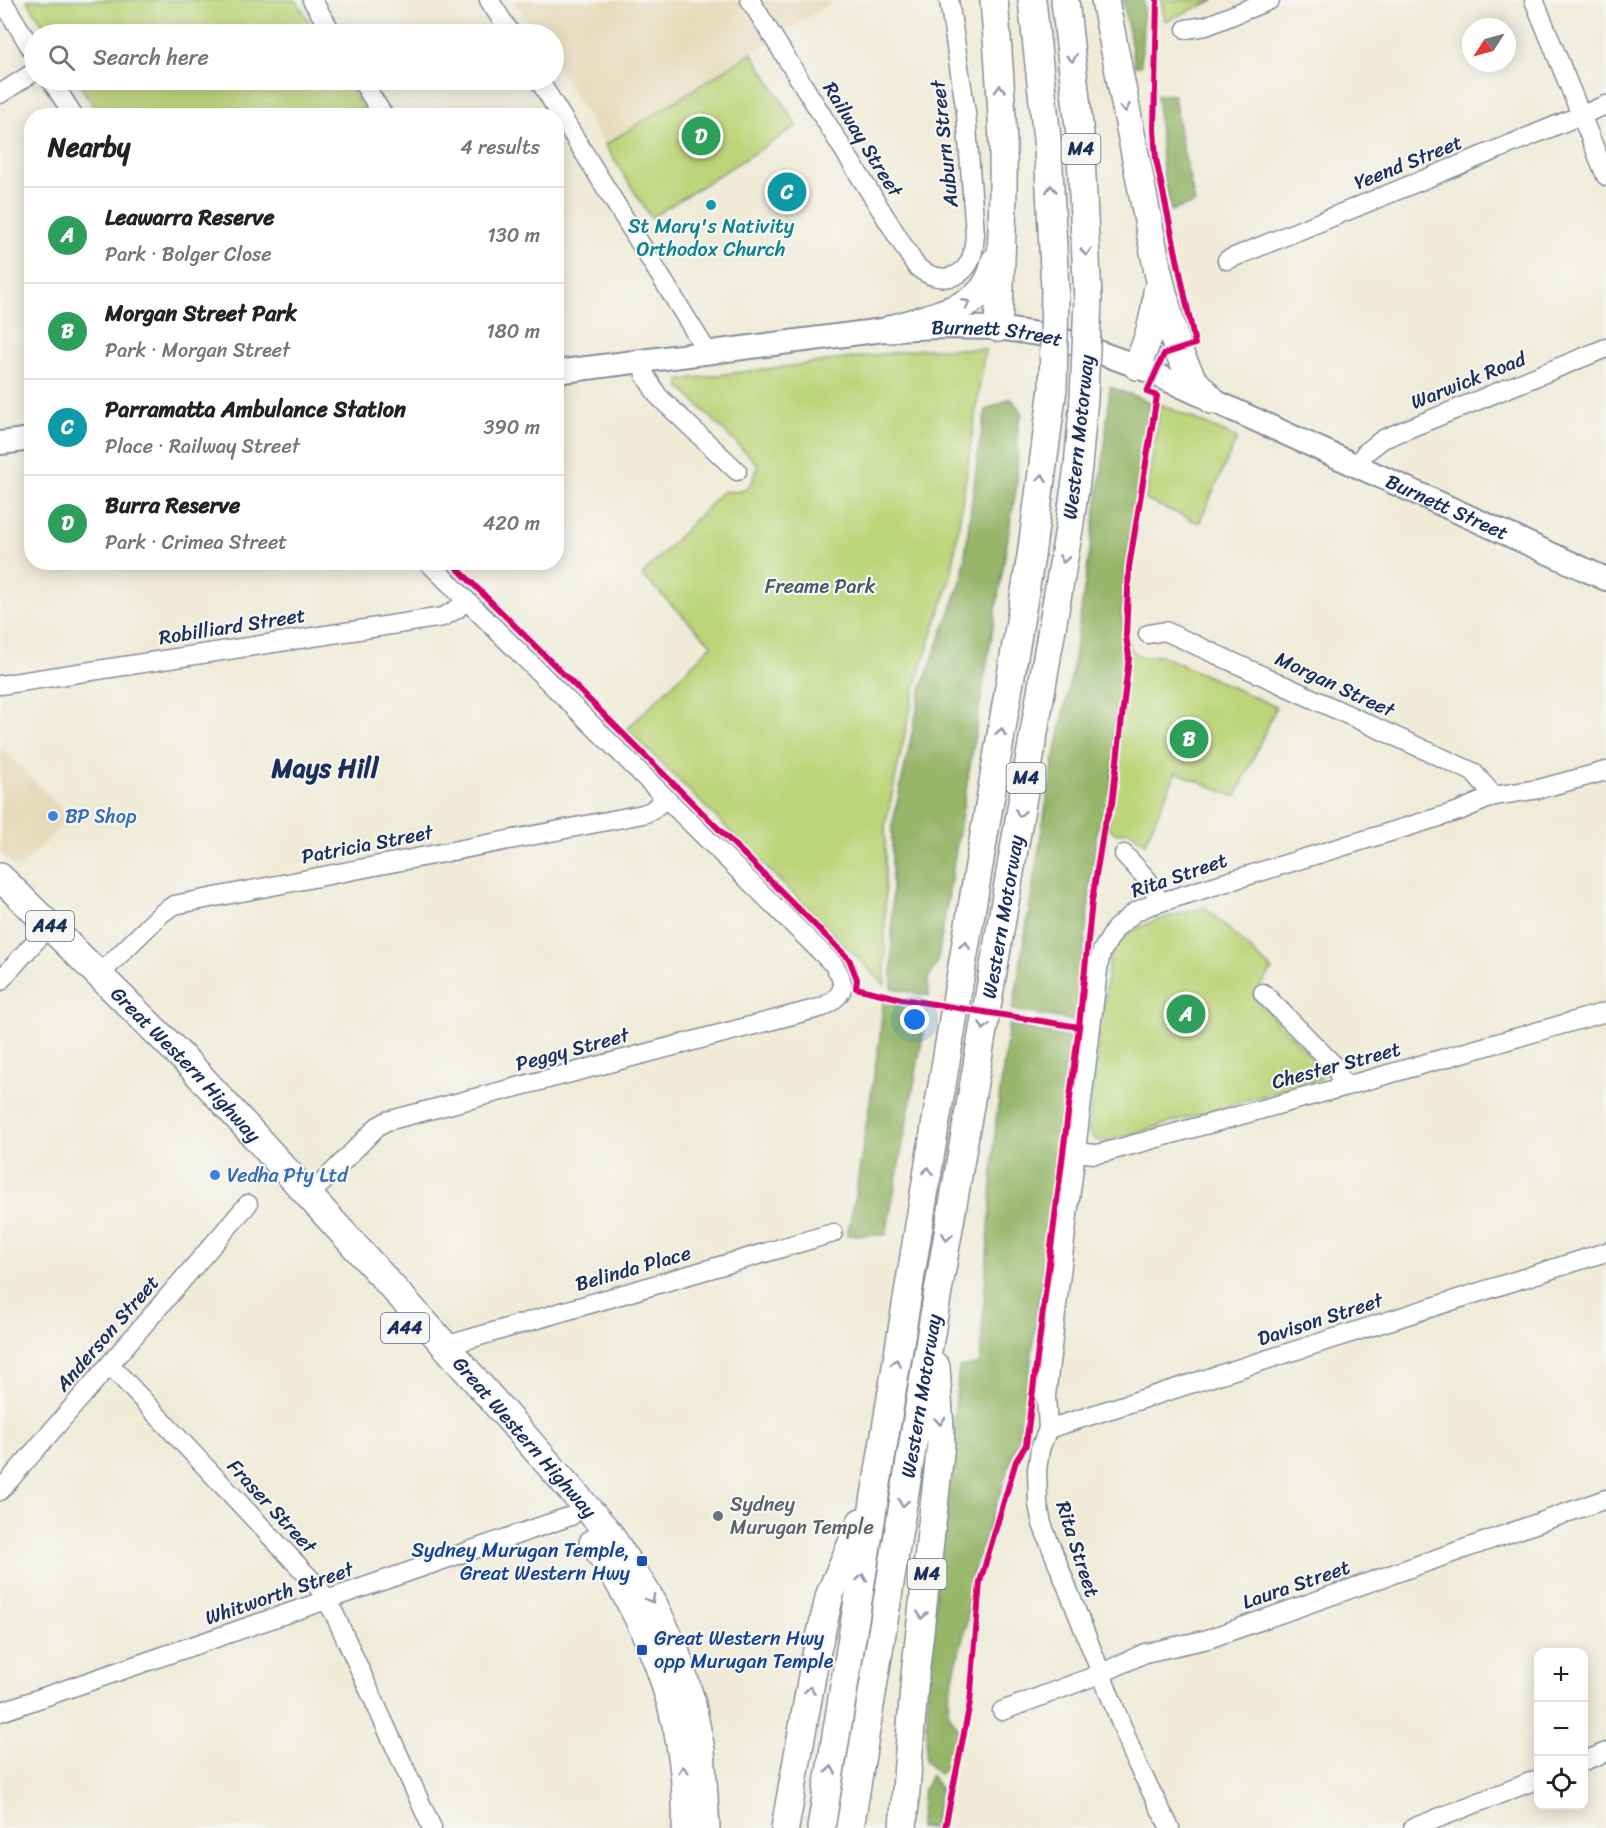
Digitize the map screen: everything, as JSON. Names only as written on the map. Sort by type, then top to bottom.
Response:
[{"type":"highway","points":[[994,0],[1003,148],[998,328]]},
{"type":"highway","name":"Western Motorway","points":[[821,1828],[994,772],[1032,556],[1053,388],[1055,290],[1048,148],[1032,0]]},
{"type":"highway","name":"Western Motorway","points":[[850,1828],[933,1321],[1078,467],[1084,397],[1088,299],[1080,135],[1065,0]]},
{"type":"highway","name":"M4","points":[[1105,0],[1158,272],[1177,349],[1193,380],[1212,400]]},
{"type":"highway","points":[[891,330],[965,305],[980,293],[987,285],[993,271],[1002,216]]},
{"type":"highway","name":"M4","points":[[1137,366],[1153,324],[1158,272]]},
{"type":"highway","name":"Great Western Highway","points":[[0,877],[190,1065],[445,1346],[608,1532],[653,1603],[675,1650],[691,1700],[701,1750],[706,1828]]},
{"type":"highway","name":"Great Western Highway","points":[[0,897],[188,1082],[571,1516],[602,1555],[627,1596],[657,1660],[678,1731],[684,1780],[686,1828]]},
{"type":"highway","name":"M4","points":[[903,1828],[915,1675],[941,1444],[933,1321]]},
{"type":"highway","name":"M4","points":[[785,1828],[815,1659],[830,1594],[878,1483]]},
{"type":"main road","name":"Burnett Street","points":[[564,371],[891,330],[939,327],[998,328],[1044,335],[1074,343],[1137,366],[1358,468],[1603,574]]},
{"type":"main road","points":[[0,443],[24,440]]},
{"type":"street","points":[[2,0],[24,36]]},
{"type":"street","points":[[312,0],[327,24]]},
{"type":"street","points":[[489,0],[505,24]]},
{"type":"street","name":"Railway Street","points":[[750,0],[916,266],[924,273],[939,278],[954,275]]},
{"type":"street","name":"Auburn Street","points":[[949,0],[966,113],[975,234],[970,262],[960,273],[954,275]]},
{"type":"street","points":[[1186,29],[1206,26],[1270,0]]},
{"type":"street","points":[[1534,0],[1606,176]]},
{"type":"street","points":[[0,94],[24,78]]},
{"type":"street","points":[[57,90],[69,108]]},
{"type":"street","points":[[367,90],[379,108]]},
{"type":"street","points":[[545,90],[556,108]]},
{"type":"street","name":"Yeend Street","points":[[1227,260],[1606,105]]},
{"type":"street","points":[[564,120],[708,353]]},
{"type":"street","name":"Warwick Road","points":[[1358,468],[1365,453],[1383,439],[1606,348]]},
{"type":"street","points":[[642,361],[645,375],[658,396],[737,471]]},
{"type":"street","points":[[436,570],[666,799]]},
{"type":"street","name":"Robilliard Street","points":[[0,685],[443,616],[457,609],[466,600]]},
{"type":"street","name":"Morgan Street","points":[[1148,634],[1165,631],[1473,772],[1494,796]]},
{"type":"street","name":"Rita Street","points":[[1170,1828],[1137,1764],[1046,1537],[1040,1513],[1037,1470],[1040,1449],[1048,1429],[1046,1396],[1091,1020],[1102,951],[1123,920],[1135,912],[1160,902],[1459,811],[1494,796],[1539,789],[1606,771]]},
{"type":"street","name":"Peggy Street","points":[[308,1197],[382,1123],[823,1007],[836,999],[843,986],[841,976],[834,965],[666,799]]},
{"type":"street","name":"Patricia Street","points":[[99,975],[162,913],[174,905],[643,814],[651,811],[666,799]]},
{"type":"street","points":[[1124,854],[1147,879],[1160,902]]},
{"type":"street","points":[[0,981],[40,936]]},
{"type":"street","points":[[1263,993],[1333,1064],[1340,1075],[1343,1087]]},
{"type":"street","name":"Chester Street","points":[[1077,1152],[1095,1154],[1106,1152],[1606,1012]]},
{"type":"street","name":"Anderson Street","points":[[0,1491],[248,1204]]},
{"type":"street","name":"Belinda Place","points":[[445,1346],[833,1233]]},
{"type":"street","name":"Davison Street","points":[[1048,1429],[1606,1252]]},
{"type":"street","name":"Fraser Street","points":[[110,1365],[319,1588],[334,1612],[432,1828]]},
{"type":"street","name":"Laura Street","points":[[1002,1711],[1100,1674],[1145,1653],[1208,1639],[1606,1499]]},
{"type":"street","name":"Whitworth Street","points":[[0,1712],[571,1516]]},
{"type":"street","points":[[1588,1759],[1606,1752]]},
{"type":"street","points":[[1413,1828],[1455,1821],[1534,1782]]},
{"type":"shaded area","points":[[514,0],[835,0],[605,145],[564,79],[564,24],[530,24]]},
{"type":"shaded area","points":[[0,746],[70,818],[18,870],[0,853]]},
{"type":"green space","points":[[27,0],[296,0],[311,24],[43,24]]},
{"type":"green space","points":[[1123,0],[1144,0],[1141,66],[1135,66]]},
{"type":"green space","points":[[1161,0],[1215,0],[1165,21]]},
{"type":"green space","points":[[752,53],[797,126],[651,218],[605,145]]},
{"type":"green space","points":[[83,90],[351,90],[363,108],[95,108]]},
{"type":"green space","points":[[1157,95],[1174,95],[1195,203],[1171,211],[1163,172]]},
{"type":"green space","name":"Freame Park","points":[[922,349],[985,349],[951,577],[916,683],[885,826],[885,985],[627,729],[712,645],[642,575],[723,491],[738,492],[748,487],[758,465],[680,387],[680,380]]},
{"type":"green space","points":[[1110,387],[1150,402],[1121,615],[1126,640],[1109,808],[1097,829],[1076,1021],[1013,1010],[1050,781],[1072,672],[1104,455]]},
{"type":"green space","points":[[1011,398],[1022,413],[1018,425],[1017,483],[937,963],[928,979],[929,996],[892,988],[892,826],[922,687],[962,579],[986,410]]},
{"type":"green space","points":[[1160,404],[1237,438],[1199,523],[1146,500]]},
{"type":"green space","points":[[1126,640],[1132,650],[1139,655],[1148,657],[1160,655],[1276,707],[1236,797],[1176,772],[1145,843],[1129,831],[1116,834],[1107,825]]},
{"type":"green space","points":[[1205,907],[1272,970],[1256,992],[1257,1001],[1323,1068],[1323,1076],[1318,1080],[1104,1142],[1094,1139],[1089,1131],[1090,1117],[1110,955],[1122,935],[1154,921]]},
{"type":"green space","points":[[883,1003],[927,1013],[886,1235],[847,1235],[854,1204],[880,1037]]},
{"type":"green space","points":[[1009,1025],[1073,1039],[1024,1413],[1019,1437],[972,1575],[967,1620],[948,1698],[949,1715],[960,1731],[950,1761],[939,1774],[926,1762],[928,1667],[959,1368],[980,1364],[996,1122]]},
{"type":"green space","points":[[931,1775],[940,1789],[934,1828],[919,1828],[923,1792]]},
{"type":"cycle path","points":[[945,1828],[970,1703],[980,1582],[1016,1461],[1026,1445],[1079,1027],[1092,901],[1104,826],[1112,804],[1129,657],[1126,635],[1129,567],[1157,396],[1147,392],[1164,354],[1195,344],[1156,159],[1154,129],[1157,0]]},
{"type":"cycle path","points":[[459,570],[849,959],[857,979],[856,988],[902,999],[1079,1027]]},
{"type":"place","name":"Burra Reserve","points":[[701,136]]},
{"type":"place","name":"Parramatta Ambulance Station","points":[[787,192]]},
{"type":"place","name":"St Mary's Nativity Orthodox Church","points":[[711,205]]},
{"type":"place","name":"Morgan Street Park","points":[[1189,739]]},
{"type":"place","name":"BP Shop","points":[[53,816]]},
{"type":"place","name":"Leawarra Reserve","points":[[1186,1014]]},
{"type":"place","name":"Vedha Pty Ltd","points":[[215,1175]]},
{"type":"place","name":"Sydney Murugan Temple","points":[[718,1516]]},
{"type":"place","name":"Sydney Murugan Temple, Great Western Hwy","points":[[642,1561]]},
{"type":"place","name":"Great Western Hwy opp Murugan Temple","points":[[642,1650]]},
{"type":"district","name":"Mays Hill","points":[[325,768]]}]
